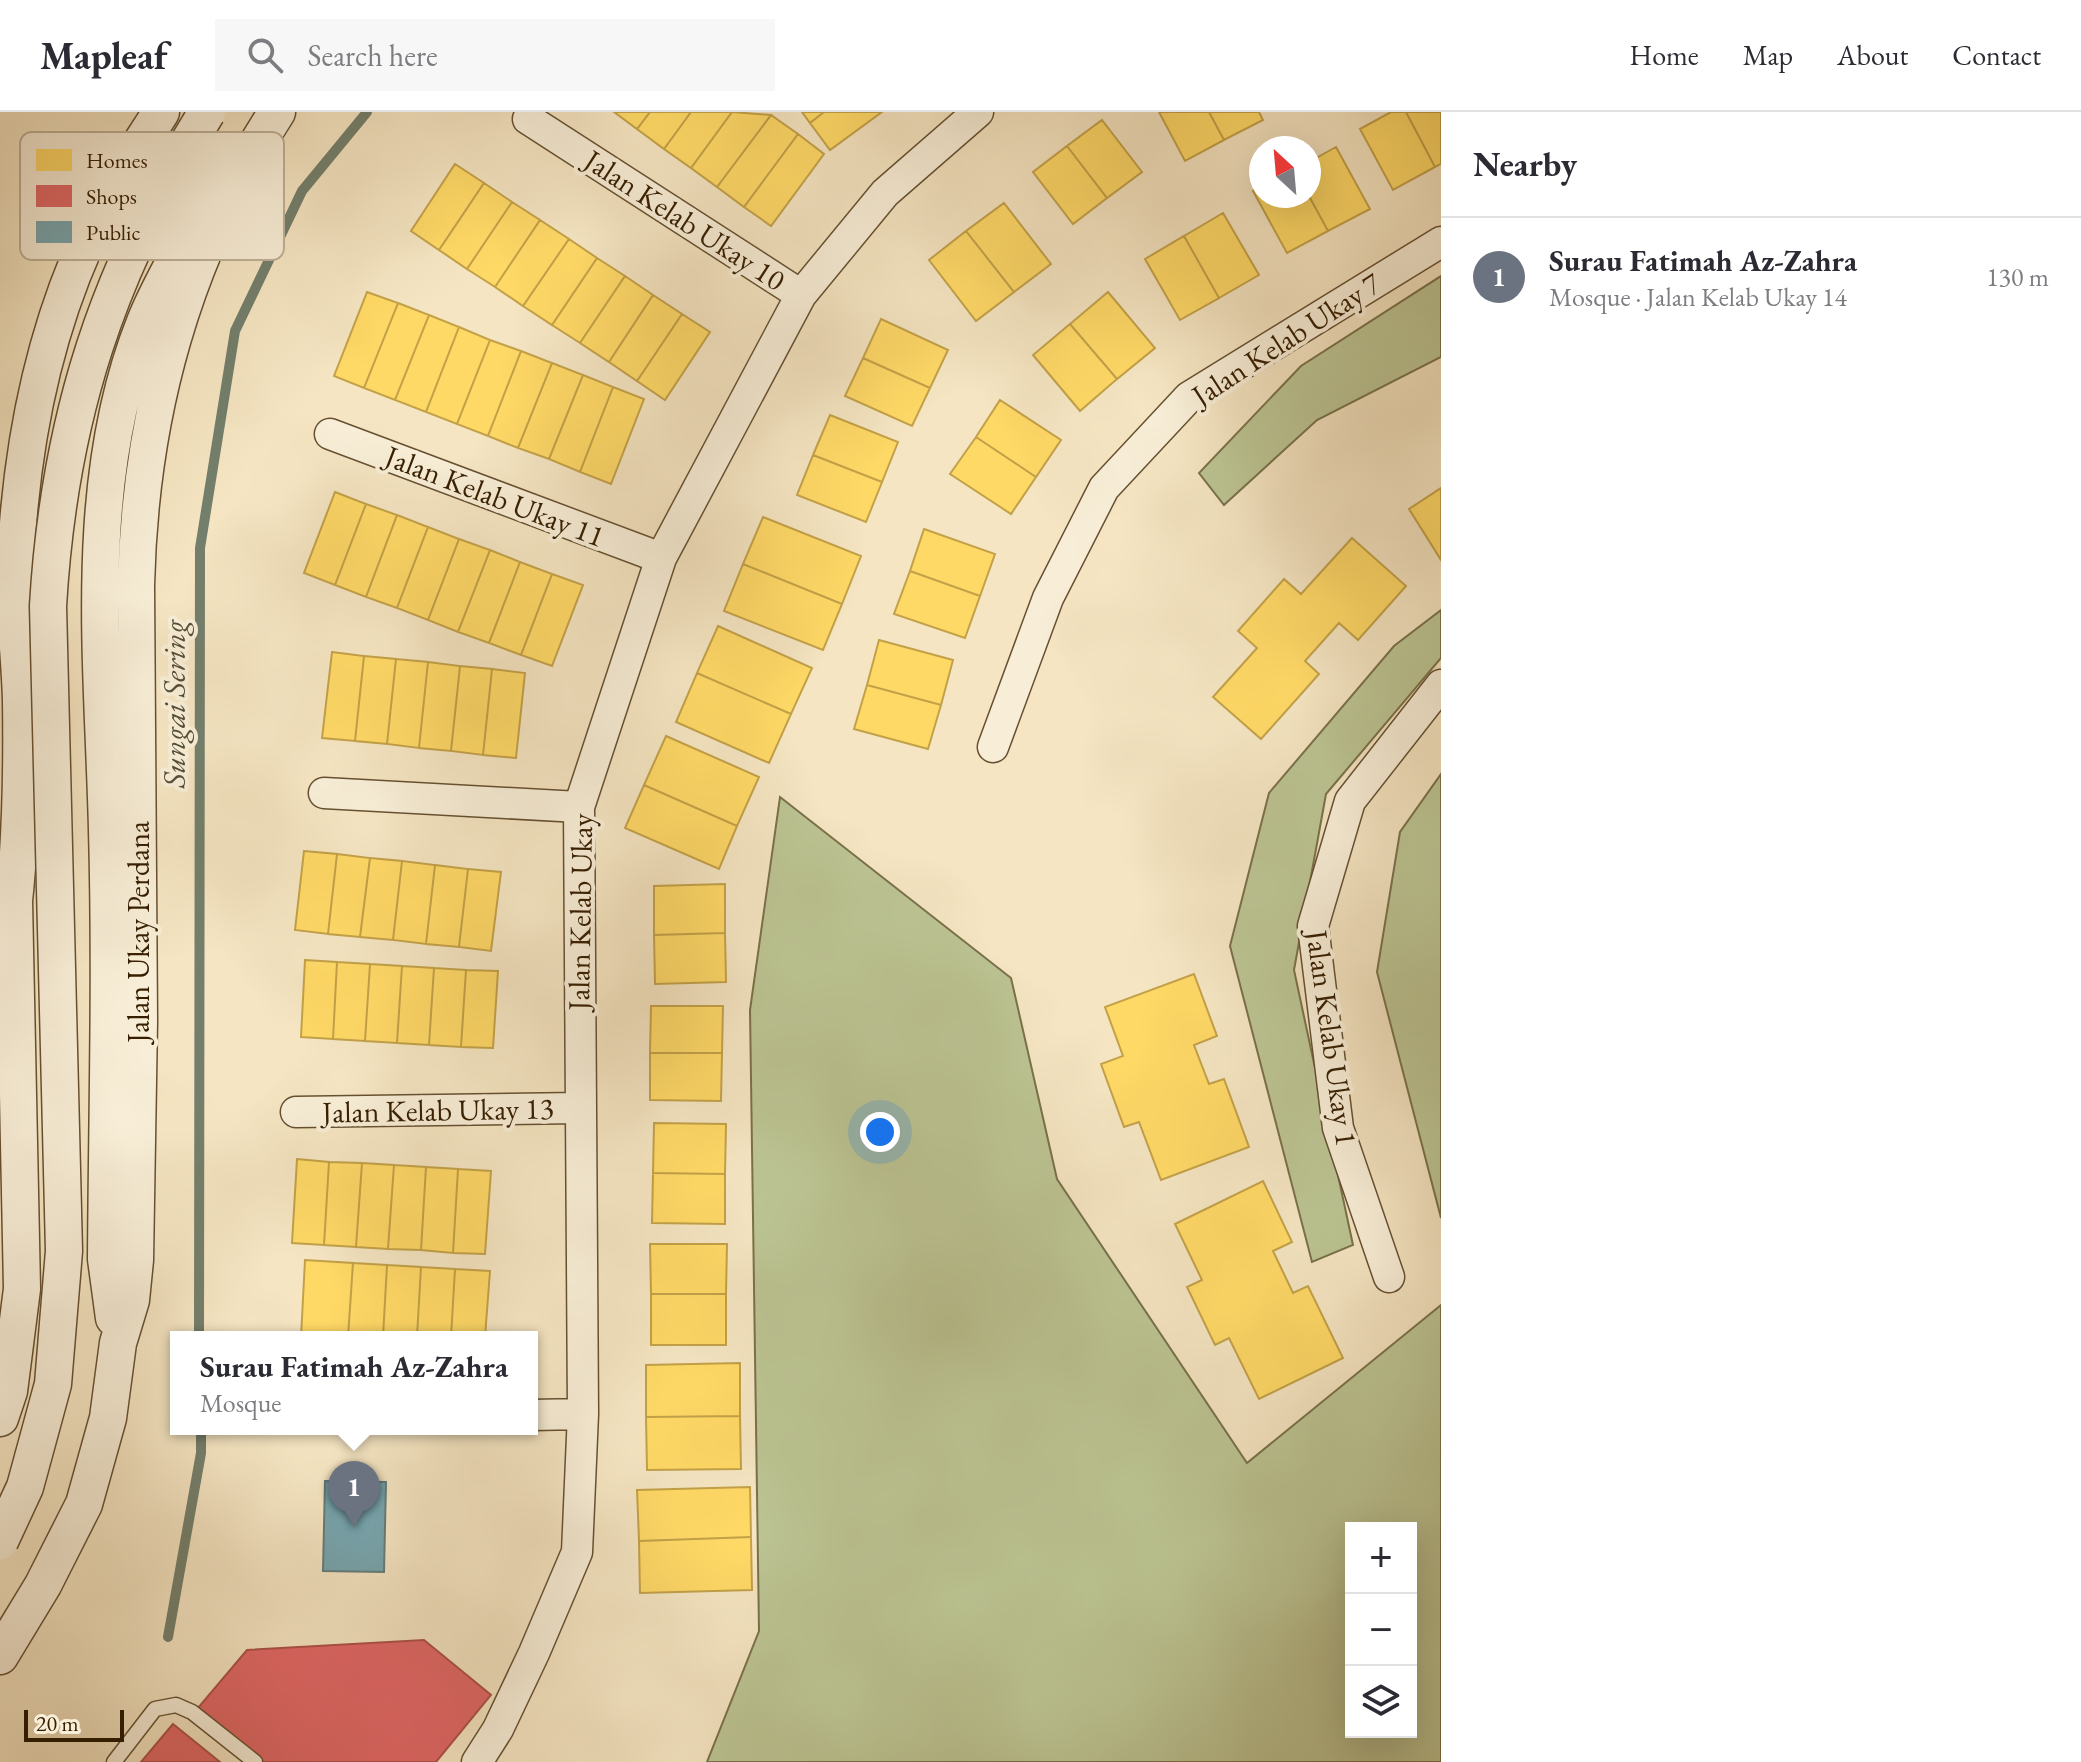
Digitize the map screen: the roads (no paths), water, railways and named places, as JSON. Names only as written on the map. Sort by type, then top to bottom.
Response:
[{"type":"street","points":[[149,132],[161,112]]},
{"type":"street","points":[[194,132],[207,112]]},
{"type":"street","name":"Jalan Kelab Ukay","points":[[477,1762],[498,1729],[528,1666],[577,1552],[583,1414],[579,807],[661,558],[801,295],[885,193],[978,112]]},
{"type":"street","name":"Jalan Kelab Ukay 10","points":[[528,119],[801,295]]},
{"type":"street","name":"Jalan Kelab Ukay 7","points":[[993,747],[1048,598],[1104,488],[1189,397],[1441,242]]},
{"type":"street","points":[[0,1418],[9,1391],[22,1289],[10,825],[15,576],[21,495],[35,391],[64,300],[81,260]]},
{"type":"street","points":[[0,1541],[25,1487],[53,1384],[64,1251],[48,606],[52,535],[67,447],[103,314],[129,260]]},
{"type":"street","points":[[118,1343],[106,1259],[107,831],[100,582],[113,445],[127,382],[145,322],[175,260]]},
{"type":"street","name":"Jalan Ukay Perdana","points":[[0,1656],[43,1585],[84,1504],[108,1418],[118,1343],[131,1300],[135,1260],[139,1021],[138,520],[145,451],[174,325],[200,260]]},
{"type":"street","name":"Jalan Kelab Ukay 11","points":[[330,434],[661,558]]},
{"type":"street","name":"Jalan Kelab Ukay 1","points":[[1389,1277],[1338,1128],[1313,926],[1350,801],[1441,685]]},
{"type":"street","points":[[10,772],[104,774]]},
{"type":"street","points":[[324,793],[579,807]]},
{"type":"street","points":[[10,825],[107,831]]},
{"type":"street","points":[[0,861],[7,870],[14,901]]},
{"type":"street","name":"Jalan Kelab Ukay 13","points":[[296,1112],[579,1108]]},
{"type":"street","points":[[538,1415],[583,1414]]},
{"type":"lane","points":[[114,1762],[155,1709],[176,1705],[192,1712],[255,1762]]},
{"type":"waterway","name":"Sungai Sering","points":[[284,229],[302,191],[367,112]]},
{"type":"waterway","name":"Sungai Sering","points":[[199,1331],[200,548],[235,331],[269,260]]},
{"type":"waterway","name":"Sungai Sering","points":[[168,1637],[201,1453],[201,1435]]},
{"type":"place","name":"Surau Fatimah Az-Zahra","points":[[354,1527]]}]
